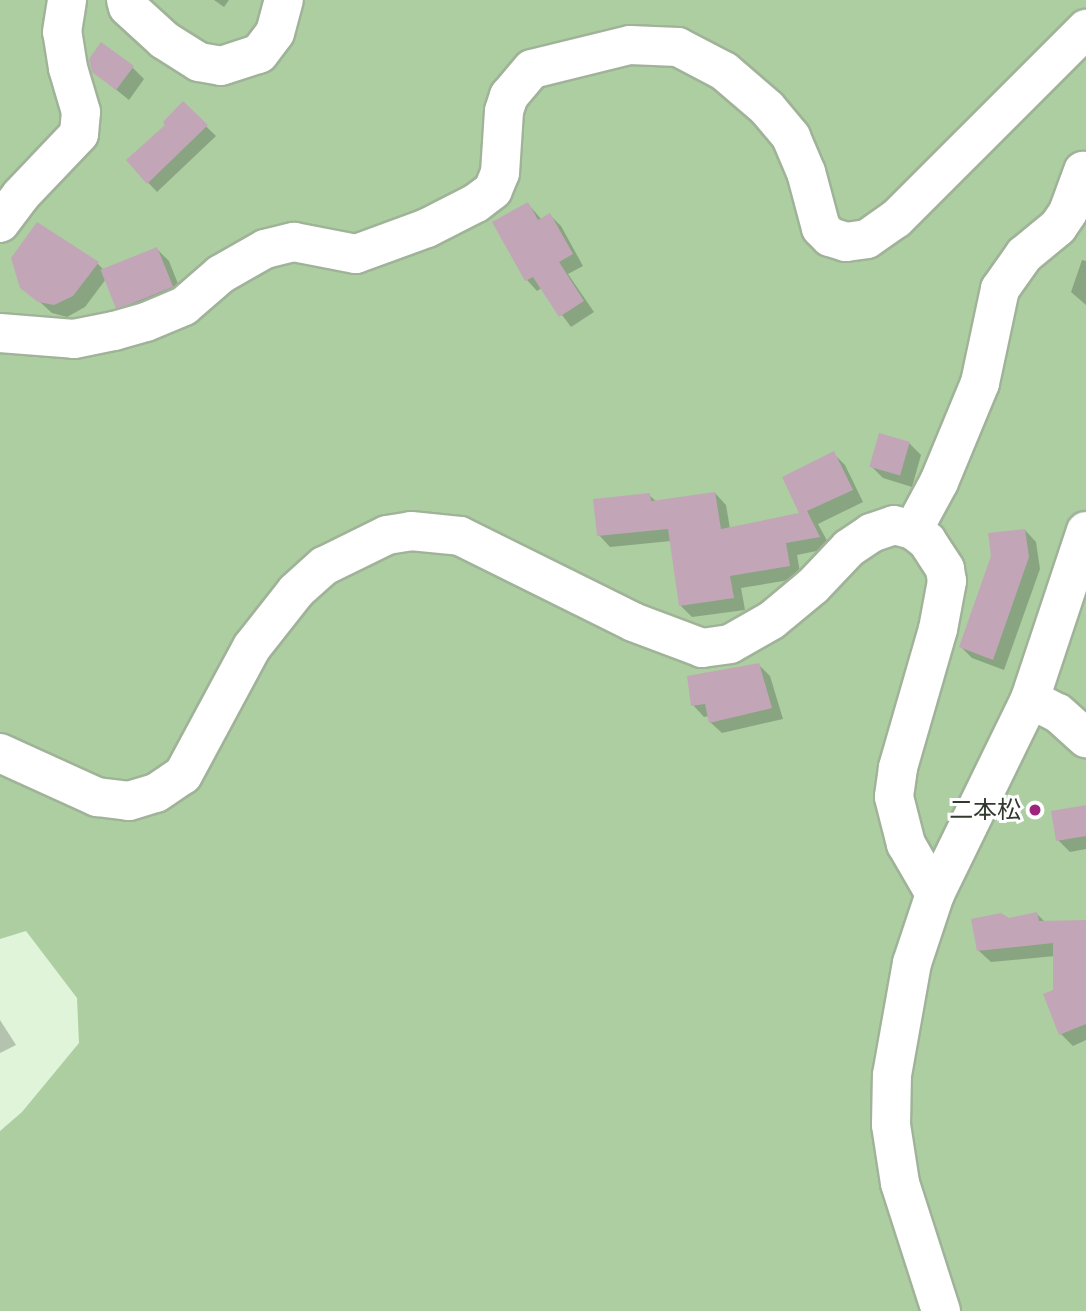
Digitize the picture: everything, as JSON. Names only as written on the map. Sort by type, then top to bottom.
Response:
[{"type":"street","points":[[0,223],[21,195],[79,134],[81,112],[68,68],[62,32],[67,0]]},
{"type":"street","points":[[126,0],[128,7],[164,40],[199,62],[221,66],[259,54],[275,33],[284,0]]},
{"type":"street","points":[[0,334],[75,339],[114,331],[146,322],[184,306],[221,274],[265,249],[294,242],[356,254],[428,228],[476,204],[493,190],[500,173],[506,103],[517,84],[532,69],[630,45],[678,47],[724,71],[767,108],[791,137],[806,172],[821,229],[830,237],[846,242],[867,239],[896,219],[1086,29]]},
{"type":"street","points":[[913,530],[939,482],[981,383],[1000,289],[1024,255],[1058,227],[1068,212],[1083,171]]},
{"type":"street","points":[[0,753],[97,797],[129,801],[156,793],[183,775],[252,646],[296,591],[324,566],[387,535],[411,531],[460,536],[633,622],[702,648],[730,644],[772,621],[813,586],[849,548],[871,533],[894,525],[913,530],[928,541],[945,569],[946,588],[925,680],[898,768],[894,797],[906,844],[935,894]]},
{"type":"street","points":[[941,1311],[900,1183],[891,1125],[892,1075],[912,963],[935,894],[1030,699],[1086,531]]},
{"type":"street","points":[[1030,699],[1058,713],[1086,738]]},
{"type":"green space","points":[[0,0],[1086,0],[1086,1311],[0,1311],[0,1131],[22,1112],[79,1043],[77,998],[26,931],[0,939]]},
{"type":"building","points":[[101,42],[134,66],[116,90],[92,72],[89,59]]},
{"type":"building","points":[[183,101],[208,125],[147,184],[126,160],[165,125],[163,122]]},
{"type":"building","points":[[528,202],[538,220],[550,213],[573,254],[559,262],[584,301],[559,317],[533,277],[525,281],[492,222]]},
{"type":"building","points":[[37,222],[99,262],[73,296],[54,305],[38,302],[20,288],[11,258]]},
{"type":"building","points":[[157,247],[173,287],[117,310],[100,270]]},
{"type":"building","points":[[879,433],[910,442],[900,475],[869,467]]},
{"type":"building","points":[[834,451],[853,490],[807,511],[820,537],[786,543],[790,566],[730,576],[734,598],[679,606],[668,529],[597,536],[593,499],[650,493],[651,501],[715,492],[721,529],[799,513],[782,477]]},
{"type":"building","points":[[1025,529],[1029,557],[993,660],[959,647],[991,556],[988,533]]},
{"type":"building","points":[[759,663],[772,708],[709,723],[705,704],[691,706],[687,676]]},
{"type":"building","points":[[1086,805],[1086,836],[1056,841],[1051,811]]},
{"type":"building","points":[[1037,912],[1039,921],[1086,920],[1086,1024],[1059,1035],[1043,994],[1053,990],[1053,943],[977,951],[971,919],[1001,913],[1009,918]]},
{"type":"place","name":"二本松","points":[[1035,810]]}]
